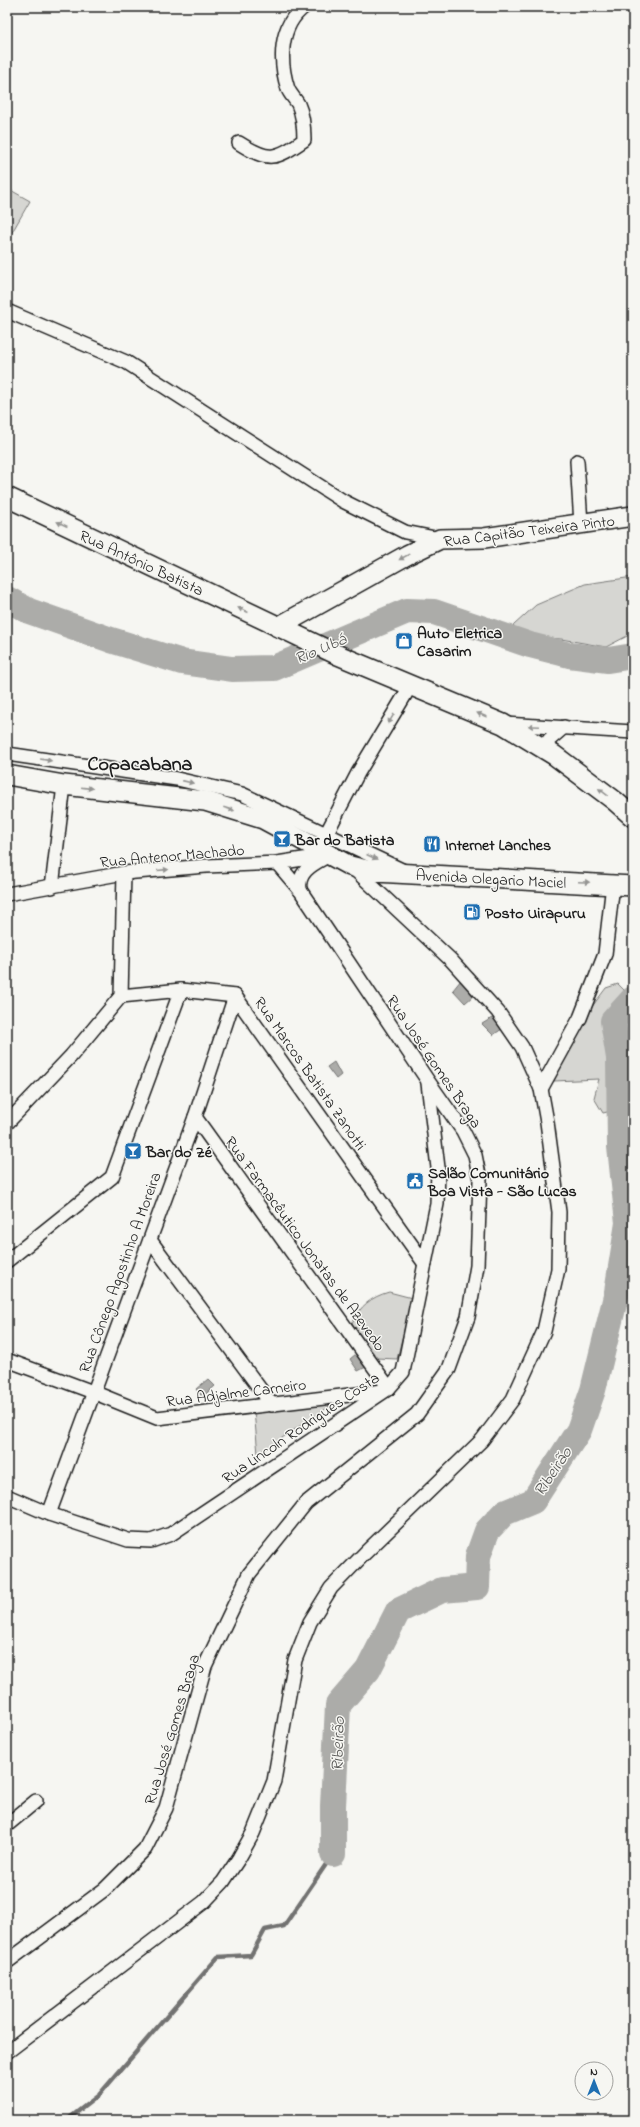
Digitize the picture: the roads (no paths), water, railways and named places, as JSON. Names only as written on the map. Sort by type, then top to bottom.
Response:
[{"type":"main road","name":"Rua Antônio Batista","points":[[7,497],[338,655],[503,724],[554,755],[615,801],[633,817]]},
{"type":"main road","name":"Rua Capitão Teixeira Pinto","points":[[278,627],[407,554],[440,539],[484,538],[633,516]]},
{"type":"main road","name":"Avenida Olegario Maciel","points":[[7,775],[64,785],[204,801],[263,819],[324,849],[350,866],[387,874],[633,886]]},
{"type":"street","points":[[239,142],[259,156],[282,155],[304,140],[304,129],[298,106],[289,91],[283,65],[284,41],[288,26],[295,14],[304,7]]},
{"type":"street","points":[[7,310],[126,362],[343,501],[405,532],[440,539]]},
{"type":"street","points":[[577,461],[581,524]]},
{"type":"street","points":[[300,890],[298,882],[303,873],[324,849],[358,773],[412,685]]},
{"type":"street","points":[[503,724],[633,732]]},
{"type":"street","points":[[554,755],[548,747],[549,740],[564,727]]},
{"type":"street","points":[[7,754],[177,779],[242,794],[324,849],[364,853],[411,874]]},
{"type":"street","points":[[52,887],[64,785]]},
{"type":"street","name":"Rua Antenor Machado","points":[[7,894],[124,873],[206,866],[277,863],[324,849]]},
{"type":"street","name":"Rua José Gomes Braga","points":[[7,1962],[105,1889],[145,1849],[166,1808],[206,1666],[249,1574],[306,1503],[417,1414],[449,1369],[468,1317],[477,1266],[480,1180],[474,1156],[464,1131],[428,1081],[300,890],[277,863]]},
{"type":"street","points":[[7,2052],[204,1902],[223,1882],[253,1833],[274,1781],[295,1660],[310,1622],[331,1588],[364,1552],[482,1440],[513,1399],[544,1330],[558,1269],[559,1212],[541,1089],[522,1047],[498,1012],[451,960],[350,866]]},
{"type":"street","points":[[7,1123],[71,1056],[121,996],[124,873]]},
{"type":"street","points":[[541,1089],[580,1018],[605,954],[613,884]]},
{"type":"street","points":[[7,1261],[112,1177],[181,990]]},
{"type":"street","name":"Rua Marcos Batista Zanotti","points":[[121,996],[181,990],[235,996],[425,1264]]},
{"type":"street","name":"Rua Cônego Agostinho A Moreira","points":[[49,1514],[195,1117],[235,996]]},
{"type":"street","name":"Rua Lincoln Rodrigues Costa","points":[[7,1496],[49,1514],[128,1540],[151,1542],[171,1534],[388,1389],[403,1372],[437,1204],[438,1168],[428,1081]]},
{"type":"street","name":"Rua Farmacêutico Jonatas de Azevedo","points":[[195,1117],[388,1389]]},
{"type":"street","points":[[150,1240],[272,1405]]},
{"type":"street","name":"Rua Adjalme Carneiro","points":[[7,1360],[157,1418],[272,1405],[388,1389]]},
{"type":"street","points":[[7,1826],[36,1801]]},
{"type":"waterway","name":"Rio Ubá","points":[[7,599],[29,611],[111,640],[182,662],[232,669],[274,668],[407,611],[434,612],[530,645],[569,655],[608,660],[633,656]]},
{"type":"waterway","name":"Ribeirão","points":[[333,1854],[333,1806],[338,1705],[368,1670],[398,1611],[442,1590],[477,1587],[478,1556],[487,1531],[504,1513],[533,1501],[579,1430],[593,1390],[617,1292],[628,1223],[620,1147],[619,1058],[613,1021],[633,999]]},
{"type":"waterway","points":[[67,2120],[99,2095],[218,1957],[251,1955],[265,1930],[284,1926],[333,1854]]},
{"type":"place","name":"Auto Eletrica Casarim","points":[[404,641]]},
{"type":"place","name":"Bar do Batista","points":[[282,839]]},
{"type":"place","name":"Internet Lanches","points":[[432,844]]},
{"type":"place","name":"Posto Uirapuru","points":[[472,912]]},
{"type":"place","name":"Bar do Zé","points":[[133,1151]]},
{"type":"place","name":"Salão Comunitário Boa Vista - São Lucas","points":[[415,1181]]},
{"type":"district","name":"Copacabana","points":[[140,763]]}]
